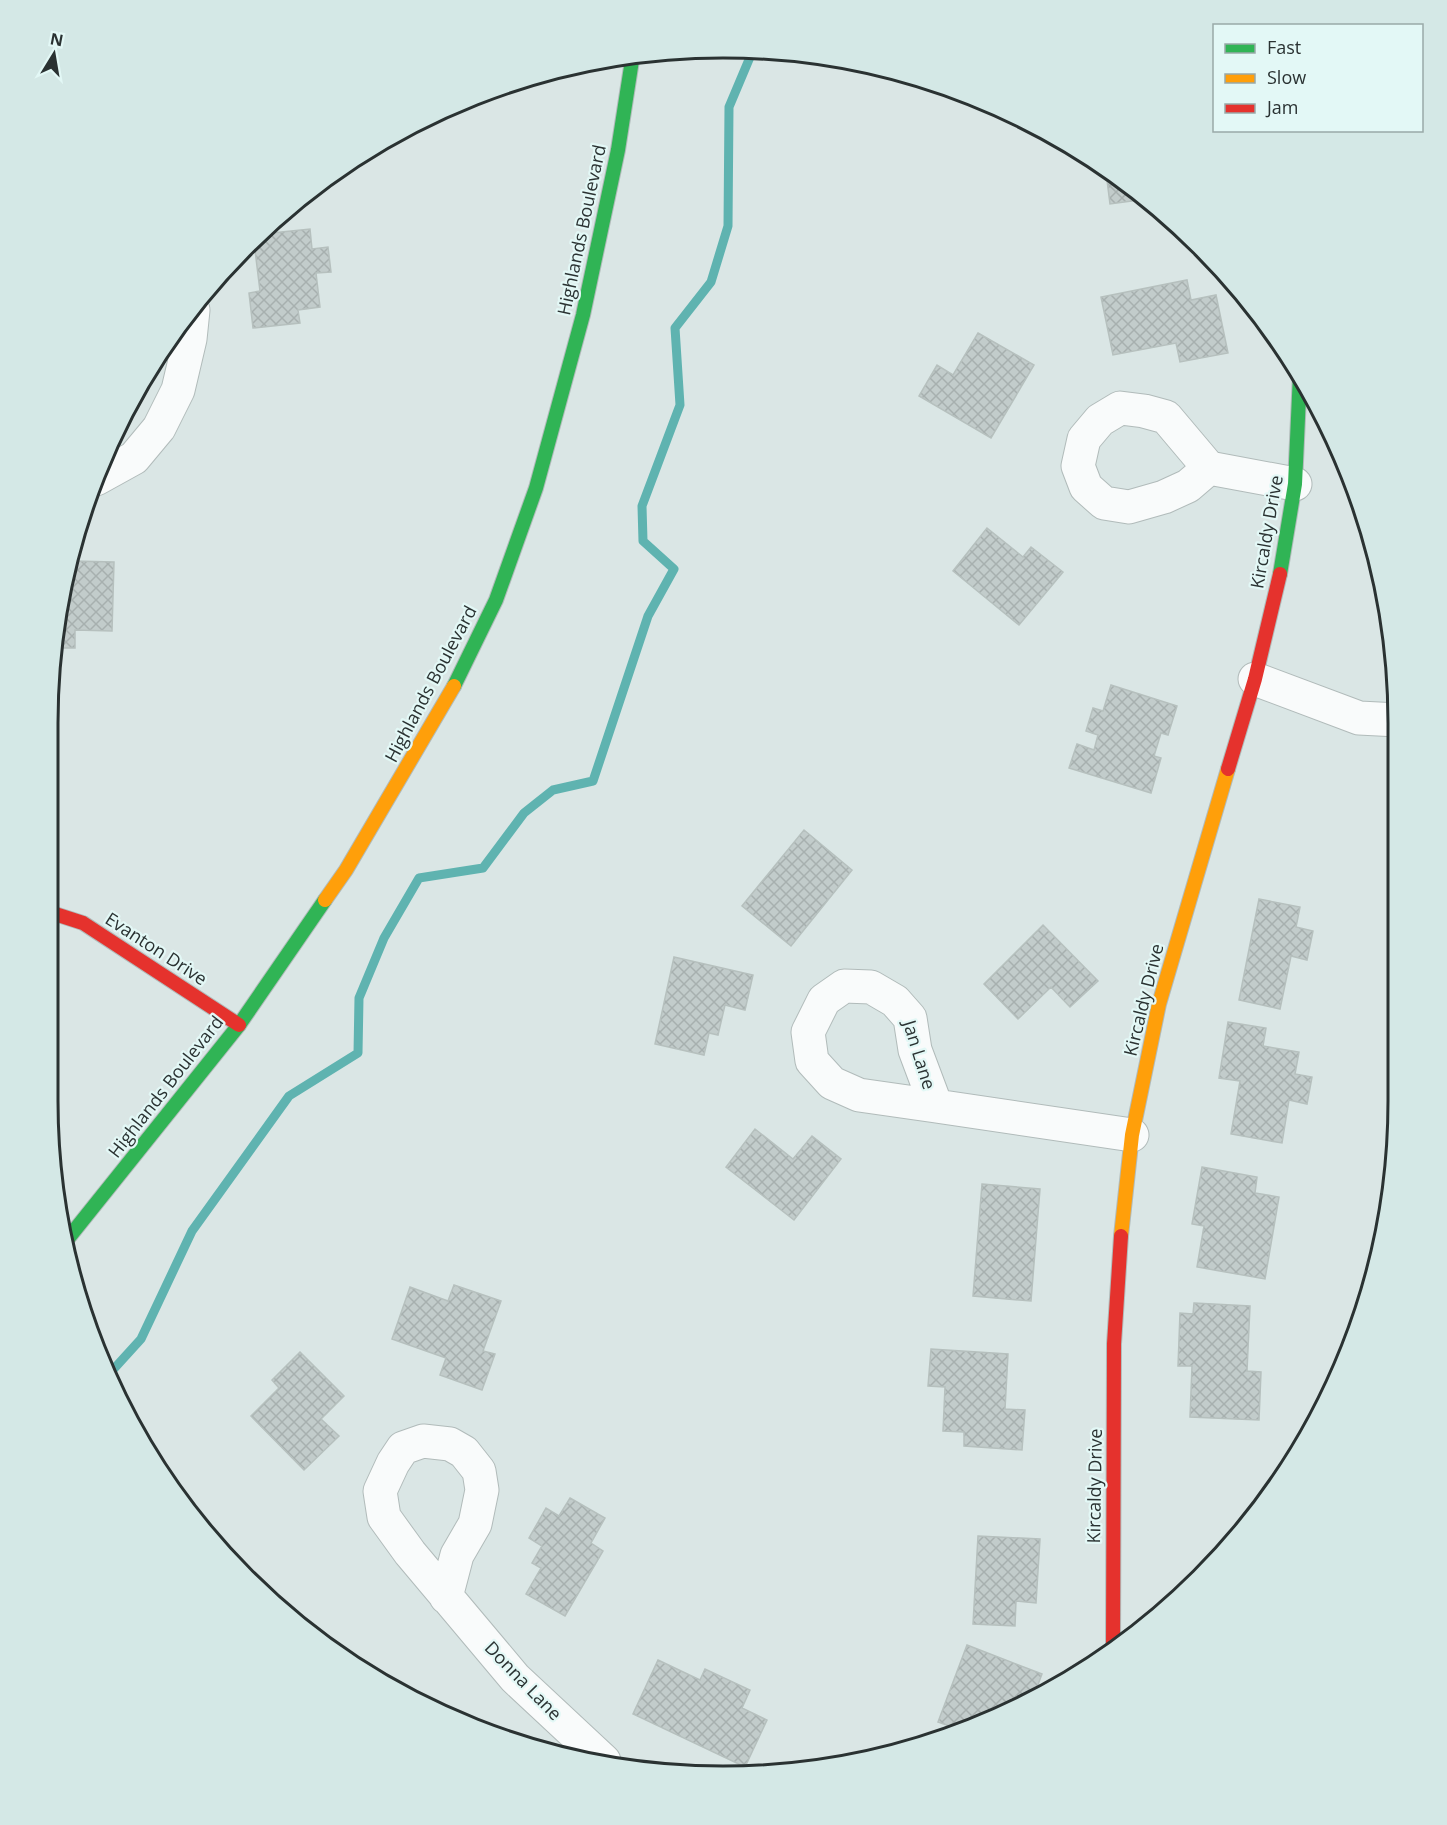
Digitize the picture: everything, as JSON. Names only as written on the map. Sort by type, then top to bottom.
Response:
[{"type":"street","name":"Highlands Boulevard","points":[[72,1234],[239,1025],[346,870],[450,694],[496,600],[536,488],[583,315],[618,150],[631,65]]},
{"type":"street","points":[[108,473],[134,458],[159,428],[177,390],[191,325]]},
{"type":"street","name":"Kircaldy Drive","points":[[1113,1640],[1114,1344],[1119,1259],[1132,1135],[1159,1004],[1255,679],[1279,579],[1295,484],[1299,391]]},
{"type":"street","points":[[1209,468],[1295,484]]},
{"type":"street","points":[[1255,679],[1359,718],[1388,719]]},
{"type":"street","name":"Evanton Drive","points":[[58,915],[83,923],[239,1025]]},
{"type":"street","name":"Jan Lane","points":[[936,1107],[1132,1135]]},
{"type":"street","name":"Donna Lane","points":[[446,1596],[515,1677],[597,1755]]},
{"type":"building","points":[[1107,181],[1134,201],[1110,204]]},
{"type":"building","points":[[310,229],[312,249],[328,247],[331,272],[316,273],[320,307],[298,310],[300,323],[253,328],[249,293],[260,291],[255,251],[276,233]]},
{"type":"building","points":[[1187,280],[1191,300],[1216,295],[1228,353],[1180,362],[1176,343],[1113,355],[1101,297]]},
{"type":"building","points":[[978,333],[1034,365],[991,438],[919,396],[937,365],[953,375]]},
{"type":"building","points":[[987,528],[1023,557],[1031,547],[1063,572],[1019,625],[953,571]]},
{"type":"building","points":[[79,561],[114,562],[112,631],[75,630],[75,648],[63,648]]},
{"type":"building","points":[[1111,685],[1177,706],[1168,735],[1161,733],[1154,756],[1161,758],[1151,793],[1069,768],[1077,744],[1094,750],[1098,735],[1086,731],[1093,708],[1103,711]]},
{"type":"building","points":[[804,830],[852,870],[791,946],[742,906]]},
{"type":"building","points":[[1259,899],[1300,907],[1296,927],[1313,931],[1307,960],[1291,956],[1280,1009],[1239,1000]]},
{"type":"building","points":[[1043,925],[1098,981],[1070,1007],[1051,987],[1018,1019],[984,984]]},
{"type":"building","points":[[674,957],[753,975],[745,1010],[725,1005],[718,1035],[709,1033],[704,1055],[655,1044]]},
{"type":"building","points":[[1228,1022],[1266,1028],[1263,1046],[1299,1052],[1295,1074],[1312,1077],[1307,1104],[1289,1100],[1282,1143],[1231,1134],[1240,1081],[1219,1078]]},
{"type":"building","points":[[755,1129],[793,1159],[812,1136],[841,1159],[794,1220],[726,1167]]},
{"type":"building","points":[[1202,1167],[1257,1177],[1255,1193],[1279,1197],[1265,1279],[1197,1267],[1204,1226],[1192,1224]]},
{"type":"building","points":[[982,1184],[1040,1189],[1031,1301],[973,1296]]},
{"type":"building","points":[[454,1285],[501,1301],[483,1351],[495,1354],[482,1390],[440,1375],[446,1358],[392,1339],[410,1287],[448,1301]]},
{"type":"building","points":[[1194,1303],[1250,1306],[1247,1371],[1261,1372],[1259,1420],[1190,1417],[1192,1366],[1178,1366],[1180,1313],[1193,1314]]},
{"type":"building","points":[[931,1349],[1008,1354],[1005,1409],[1025,1410],[1022,1450],[964,1446],[964,1432],[943,1431],[945,1387],[928,1386]]},
{"type":"building","points":[[300,1352],[344,1396],[321,1419],[339,1436],[304,1470],[251,1416],[279,1388],[272,1380]]},
{"type":"building","points":[[570,1498],[605,1518],[591,1543],[603,1551],[565,1616],[526,1594],[541,1568],[532,1563],[542,1546],[529,1538],[546,1508],[559,1516]]},
{"type":"building","points":[[978,1536],[1040,1539],[1036,1603],[1016,1601],[1015,1626],[973,1624]]},
{"type":"building","points":[[967,1645],[1042,1674],[1037,1688],[1018,1698],[950,1726],[938,1722]]},
{"type":"building","points":[[658,1660],[700,1680],[705,1669],[750,1690],[742,1708],[767,1720],[746,1765],[742,1766],[633,1714]]},
{"type":"waterway","points":[[114,1368],[141,1339],[192,1231],[289,1096],[358,1053],[359,998],[384,938],[419,878],[483,868],[524,813],[553,790],[593,781],[648,616],[674,569],[643,541],[642,506],[680,405],[675,328],[711,282],[728,226],[729,107],[749,59]]},
{"type":"traffic: fast","points":[[454,686],[496,600],[536,488],[583,315],[618,150],[631,65]]},
{"type":"traffic: fast","points":[[1280,574],[1295,484],[1299,391]]},
{"type":"traffic: fast","points":[[72,1234],[239,1025],[325,900]]},
{"type":"traffic: slow","points":[[325,900],[346,870],[454,686]]},
{"type":"traffic: slow","points":[[1121,1236],[1132,1135],[1159,1004],[1228,769]]},
{"type":"traffic: jam","points":[[1228,769],[1255,679],[1280,574]]},
{"type":"traffic: jam","points":[[58,915],[83,923],[239,1025]]},
{"type":"traffic: jam","points":[[1113,1640],[1114,1344],[1121,1236]]}]
